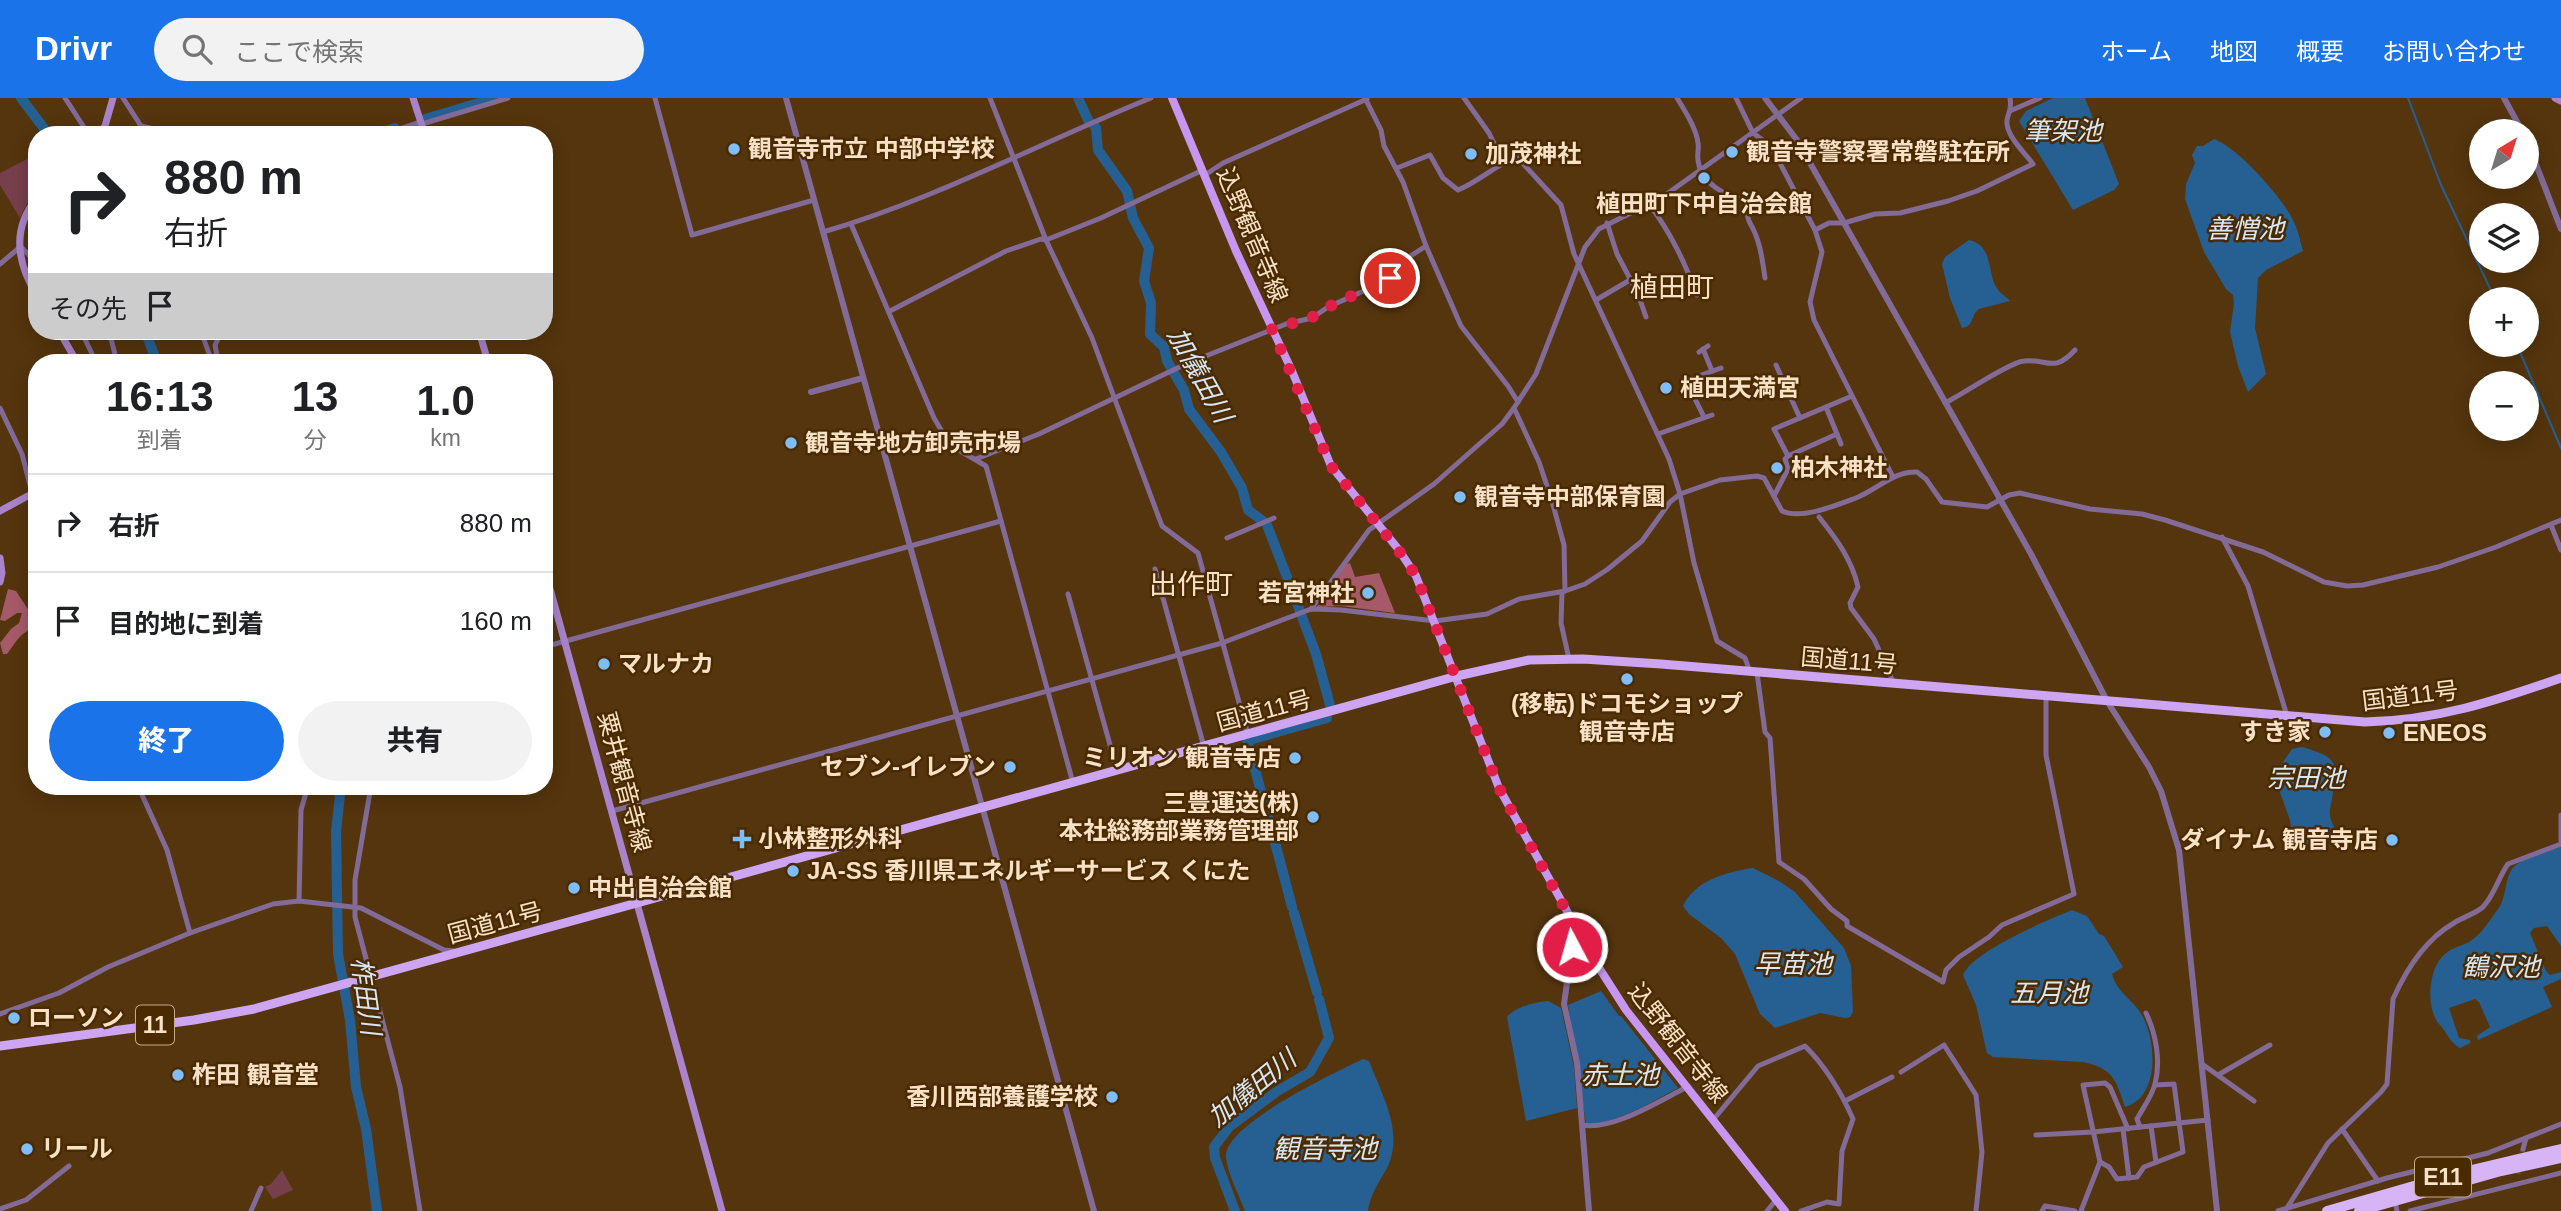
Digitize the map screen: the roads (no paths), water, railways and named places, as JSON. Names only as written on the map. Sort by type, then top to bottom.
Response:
[{"type":"highway","name":"国道11号","points":[[0,1046],[214,1017],[462,952],[982,806],[1516,662],[1569,659],[1753,672],[2365,722],[2422,718],[2474,707],[2561,678]]},
{"type":"highway","name":"E11","points":[[2327,1211],[2459,1173],[2561,1149]]},
{"type":"highway","name":"E11","points":[[2359,1211],[2501,1171],[2561,1158]]},
{"type":"main road","points":[[105,126],[113,98]]},
{"type":"main road","points":[[413,98],[423,126]]},
{"type":"main road","name":"込野観音寺線","points":[[1172,98],[1331,466],[1409,564],[1422,588],[1499,788],[1575,927],[1615,994],[1785,1211]]},
{"type":"main road","points":[[2556,98],[2561,101]]},
{"type":"main road","points":[[28,211],[20,230],[19,248],[28,279]]},
{"type":"main road","points":[[0,511],[28,495]]},
{"type":"main road","points":[[0,558],[0,582]]},
{"type":"main road","name":"粟井観音寺線","points":[[553,599],[722,1211]]},
{"type":"street","points":[[65,98],[83,126]]},
{"type":"street","points":[[123,98],[141,126]]},
{"type":"street","points":[[412,126],[508,98]]},
{"type":"street","points":[[655,98],[692,235],[814,200]]},
{"type":"street","points":[[786,98],[1094,1211]]},
{"type":"street","points":[[990,98],[1045,240],[1092,338],[1162,526],[1198,554],[1248,735]]},
{"type":"street","points":[[823,232],[851,224],[1151,98]]},
{"type":"street","points":[[890,311],[1006,251],[1045,240],[1101,218],[1366,98],[1461,326],[1516,405],[1539,462],[1564,545],[1561,623],[1569,659]]},
{"type":"street","points":[[1464,98],[1489,133],[1503,162]]},
{"type":"street","points":[[1677,98],[1698,142],[1701,171],[1719,190],[1745,201],[1749,222],[1755,229],[1760,247],[1765,278]]},
{"type":"street","points":[[1736,98],[1753,133],[1771,146],[1815,230],[1822,257],[1810,305],[1814,320],[1893,477]]},
{"type":"street","points":[[1765,98],[1797,141],[1844,223],[2001,500],[2107,701],[2161,791],[2175,833],[2184,888],[2217,1211]]},
{"type":"street","points":[[1311,609],[1359,542],[1376,523],[1416,499],[1502,424],[1536,374],[1589,240],[1607,223],[1649,204],[1701,171],[1801,98]]},
{"type":"street","points":[[1815,230],[1829,223],[1844,223],[1875,214],[1900,213],[1948,201],[1978,191],[2034,164],[2009,131],[2007,120],[2012,110],[2010,98]]},
{"type":"street","points":[[2012,110],[2040,98]]},
{"type":"street","points":[[2504,98],[2515,119]]},
{"type":"street","points":[[1397,168],[1430,155],[1443,178],[1458,190],[1482,179],[1503,162],[1517,157],[1562,205],[1574,254],[1658,434],[1681,494],[1694,563],[1717,640],[1745,658],[1753,672],[1765,732],[1770,738],[1779,862],[1804,879],[1831,909],[1847,921],[1847,926],[1943,982],[1946,970],[1959,957],[2002,925],[2074,894],[2046,755],[2046,696]]},
{"type":"street","points":[[2539,168],[2558,210],[2561,229]]},
{"type":"street","points":[[1649,204],[1668,228],[1697,295]]},
{"type":"street","points":[[1607,223],[1617,254],[1646,317]]},
{"type":"street","points":[[851,224],[934,418],[950,445],[986,466],[1073,783]]},
{"type":"street","points":[[976,459],[1039,433],[1188,363],[1272,329],[1311,318],[1328,307],[1386,281],[1398,264],[1426,246]]},
{"type":"street","points":[[0,264],[19,248],[28,254]]},
{"type":"street","points":[[1596,300],[1630,280]]},
{"type":"street","points":[[210,340],[215,345],[217,354]]},
{"type":"street","points":[[215,345],[218,340]]},
{"type":"street","points":[[1703,349],[1712,371]]},
{"type":"street","points":[[1945,403],[2020,361],[2055,363],[2067,358],[2075,350]]},
{"type":"street","points":[[1776,365],[1800,418]]},
{"type":"street","points":[[1704,417],[1684,382],[1721,368]]},
{"type":"street","points":[[811,391],[863,379]]},
{"type":"street","points":[[1788,456],[1774,429],[1852,396]]},
{"type":"street","points":[[1698,404],[1707,401]]},
{"type":"street","points":[[1826,407],[1841,444]]},
{"type":"street","points":[[0,408],[28,473]]},
{"type":"street","points":[[1658,434],[1712,415]]},
{"type":"street","points":[[1774,495],[1788,469],[1785,459],[1788,456],[1837,434]]},
{"type":"street","points":[[612,811],[1222,643],[1311,609],[1435,621],[1487,614],[1519,599],[1563,592],[1585,584],[1643,541],[1670,502],[1681,494],[1720,480],[1757,476],[1763,478],[1782,511],[1800,516],[1858,498],[1893,477],[1917,472],[1926,479],[1942,502],[1987,507],[2009,495],[2020,493],[2090,509],[2150,516],[2263,552],[2324,582],[2355,585],[2438,567],[2561,520]]},
{"type":"street","points":[[1819,517],[1837,539],[1850,564],[1858,587],[1850,603],[1851,608],[1874,639],[1894,684]]},
{"type":"street","points":[[1227,538],[1274,519]]},
{"type":"street","points":[[553,645],[1001,521]]},
{"type":"street","points":[[2551,525],[2561,550]]},
{"type":"street","points":[[2222,537],[2248,586],[2287,716]]},
{"type":"street","points":[[1155,569],[1204,747]]},
{"type":"street","points":[[1068,594],[1117,771]]},
{"type":"street","points":[[142,795],[167,850],[190,933]]},
{"type":"street","points":[[299,901],[301,810],[305,795]]},
{"type":"street","points":[[369,795],[355,880],[355,917],[400,1087],[420,1211]]},
{"type":"street","points":[[2287,1208],[2316,1158],[2328,1143],[2382,1092],[2387,1084],[2393,999],[2429,941],[2454,923],[2481,909],[2492,895],[2508,864],[2561,842],[2561,815]]},
{"type":"street","points":[[0,1014],[59,993],[108,967],[190,933],[264,906],[299,901],[356,907],[444,950],[462,952]]},
{"type":"street","points":[[1575,927],[1564,1004],[1577,1063],[1589,1211]]},
{"type":"street","points":[[2140,1127],[2137,1119],[2155,1085],[2156,1046],[2146,1013]]},
{"type":"street","points":[[1901,1072],[1944,1045],[1976,1095],[1982,1152],[1976,1211]]},
{"type":"street","points":[[2218,1075],[2270,1045]]},
{"type":"street","points":[[1713,1120],[1758,1066],[1805,1046],[1825,1068],[1853,1119],[1842,1151],[1839,1205],[1827,1202],[1801,1211]]},
{"type":"street","points":[[2202,1064],[2254,1101]]},
{"type":"street","points":[[1845,1101],[1892,1077]]},
{"type":"street","points":[[2081,1211],[2100,1163],[2083,1085],[2105,1083],[2110,1087],[2126,1129],[2129,1178]]},
{"type":"street","points":[[2100,1163],[2109,1167],[2117,1179],[2137,1177],[2144,1167],[2183,1152],[2174,1084],[2155,1085]]},
{"type":"street","points":[[1582,1125],[1597,1127],[1641,1110],[1687,1087]]},
{"type":"street","points":[[2036,1135],[2208,1120]]},
{"type":"street","points":[[2277,1211],[2387,1178],[2488,1153],[2561,1124]]},
{"type":"street","points":[[2151,1126],[2156,1163]]},
{"type":"street","points":[[2342,1129],[2378,1181]]},
{"type":"street","points":[[2523,1149],[2526,1138]]},
{"type":"street","points":[[0,1209],[26,1200],[69,1166]]},
{"type":"street","points":[[2410,1211],[2561,1173]]},
{"type":"street","points":[[2516,1184],[2518,1174]]},
{"type":"street","points":[[2387,1178],[2390,1187]]},
{"type":"street","points":[[251,1211],[261,1188]]},
{"type":"street","points":[[1767,1211],[1776,1200]]},
{"type":"street","points":[[2042,1211],[2045,1206],[2075,1211]]},
{"type":"water","name":"筆架池","points":[[2053,98],[2085,98],[2119,184],[2114,190],[2073,210],[2019,121],[2026,111]]},
{"type":"water","name":"善憎池","points":[[2214,139],[2246,162],[2279,199],[2295,224],[2303,251],[2266,270],[2258,278],[2255,328],[2266,374],[2248,392],[2238,366],[2230,332],[2233,295],[2226,289],[2204,252],[2185,199],[2186,184],[2195,163],[2192,155],[2197,146],[2203,146]]},
{"type":"water","points":[[1969,240],[1985,252],[1995,286],[2010,301],[1979,309],[1971,323],[1962,328],[1950,298],[1942,264],[1945,257]]},
{"type":"water","name":"宗田池","points":[[2302,747],[2323,754],[2333,763],[2335,776],[2330,814],[2339,836],[2294,851],[2290,820],[2278,787],[2277,771],[2292,749]]},
{"type":"water","name":"鶴沢池","points":[[2561,847],[2561,946],[2547,926],[2534,928],[2530,933],[2546,971],[2550,975],[2561,972],[2561,979],[2543,987],[2552,1007],[2478,1040],[2477,1036],[2490,1027],[2479,1002],[2475,999],[2449,1008],[2459,1038],[2470,1040],[2470,1043],[2460,1048],[2439,1024],[2432,1009],[2431,981],[2437,964],[2448,952],[2469,942],[2485,927],[2501,904],[2509,874],[2516,865]]},
{"type":"water","name":"早苗池","points":[[1753,868],[1795,892],[1844,948],[1851,966],[1853,1012],[1850,1017],[1820,1013],[1775,1028],[1760,1014],[1735,954],[1721,938],[1689,914],[1683,906],[1695,890],[1713,879]]},
{"type":"water","name":"五月池","points":[[2072,910],[2087,916],[2099,934],[2104,936],[2123,967],[2112,974],[2114,980],[2140,1011],[2148,1028],[2152,1055],[2149,1081],[2144,1093],[2125,1107],[2112,1077],[2101,1068],[2083,1062],[1993,1057],[1987,1053],[1976,1005],[1963,975],[1969,966],[1995,947]]},
{"type":"water","name":"赤土池","points":[[1601,991],[1678,1088],[1609,1121],[1586,1124],[1568,1005]]},
{"type":"water","points":[[1548,1001],[1561,1008],[1574,1067],[1577,1108],[1526,1121],[1507,1017],[1515,1010]]},
{"type":"water","name":"観音寺池","points":[[1363,1059],[1369,1061],[1385,1099],[1393,1139],[1388,1166],[1373,1193],[1368,1211],[1245,1211],[1226,1160],[1232,1141],[1263,1114],[1285,1100]]},
{"type":"waterway","name":"柞田川","points":[[21,98],[42,126]]},
{"type":"waterway","points":[[425,119],[496,98]]},
{"type":"waterway","name":"加儀田川","points":[[1078,98],[1089,122]]},
{"type":"waterway","points":[[2408,98],[2441,185],[2489,287]]},
{"type":"waterway","name":"加儀田川","points":[[1093,124],[1096,128],[1098,150],[1127,191],[1133,218],[1149,248],[1144,281],[1151,303],[1150,334],[1164,347],[1167,361],[1184,390],[1189,409],[1221,452],[1242,488],[1248,510],[1263,521]]},
{"type":"waterway","name":"柞田川","points":[[148,340],[154,354]]},
{"type":"waterway","points":[[2522,357],[2561,448]]},
{"type":"waterway","name":"加儀田川","points":[[1267,525],[1300,611]]},
{"type":"waterway","name":"加儀田川","points":[[1302,617],[1316,654],[1330,705]]},
{"type":"waterway","name":"加儀田川","points":[[1253,739],[1327,718]]},
{"type":"waterway","name":"加儀田川","points":[[1247,740],[1269,821]]},
{"type":"waterway","name":"柞田川","points":[[340,795],[336,831],[338,954],[350,1020],[356,1087],[366,1129],[377,1211]]},
{"type":"waterway","name":"加儀田川","points":[[1271,827],[1292,907]]},
{"type":"waterway","name":"加儀田川","points":[[1294,913],[1317,992]]},
{"type":"waterway","name":"加儀田川","points":[[1235,1211],[1215,1158],[1214,1147],[1229,1127],[1276,1092],[1310,1072],[1329,1038],[1319,999]]},
{"type":"tunnel","points":[[2518,1174],[2523,1149]]},
{"type":"place","name":"観音寺市立 中部中学校","points":[[734,149]]},
{"type":"place","name":"観音寺警察署常磐駐在所","points":[[1732,152]]},
{"type":"place","name":"加茂神社","points":[[1471,154]]},
{"type":"place","name":"植田町下中自治会館","points":[[1704,178]]},
{"type":"place","name":"植田天満宮","points":[[1666,388]]},
{"type":"place","name":"観音寺地方卸売市場","points":[[791,443]]},
{"type":"place","name":"柏木神社","points":[[1777,468]]},
{"type":"place","name":"観音寺中部保育園","points":[[1460,497]]},
{"type":"place","name":"若宮神社","points":[[1368,593]]},
{"type":"place","name":"マルナカ","points":[[604,664]]},
{"type":"place","name":"(移転)ドコモショップ 観音寺店","points":[[1627,679]]},
{"type":"place","name":"すき家","points":[[2325,732]]},
{"type":"place","name":"ENEOS","points":[[2389,733]]},
{"type":"place","name":"ミリオン 観音寺店","points":[[1295,758]]},
{"type":"place","name":"セブン-イレブン","points":[[1010,767]]},
{"type":"place","name":"三豊運送(株) 本社総務部業務管理部","points":[[1313,817]]},
{"type":"place","name":"小林整形外科","points":[[742,839]]},
{"type":"place","name":"ダイナム 観音寺店","points":[[2392,840]]},
{"type":"place","name":"JA-SS 香川県エネルギーサービス くにた","points":[[793,871]]},
{"type":"place","name":"中出自治会館","points":[[574,888]]},
{"type":"place","name":"ローソン","points":[[14,1018]]},
{"type":"place","name":"柞田 観音堂","points":[[178,1075]]},
{"type":"place","name":"香川西部養護学校","points":[[1112,1097]]},
{"type":"place","name":"リール","points":[[27,1149]]},
{"type":"district","name":"植田町","points":[[1672,287]]},
{"type":"district","name":"出作町","points":[[1191,584]]}]
